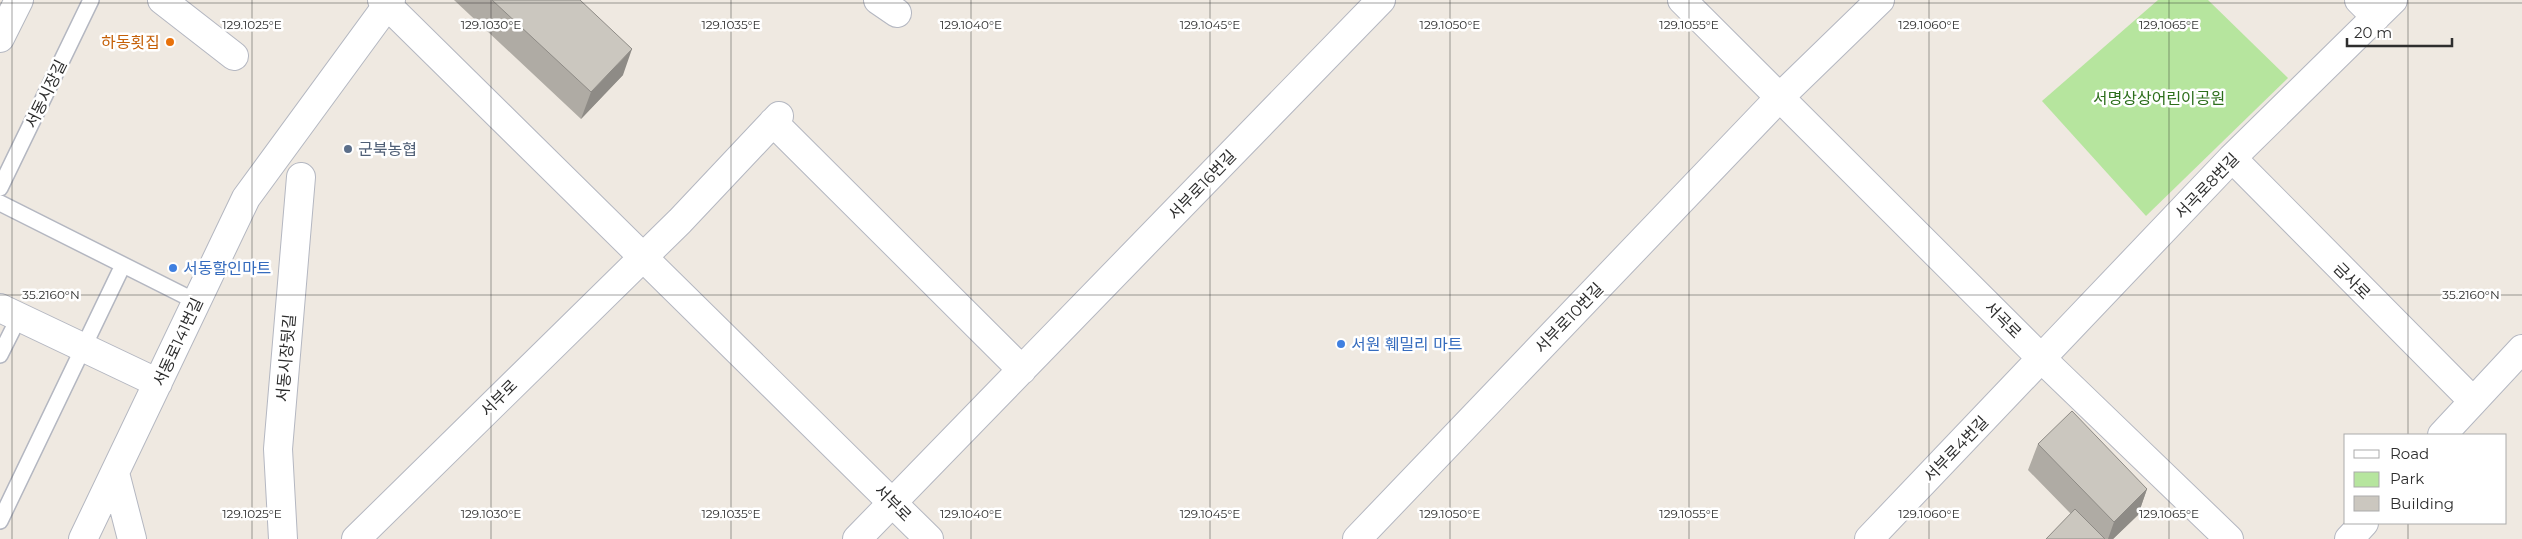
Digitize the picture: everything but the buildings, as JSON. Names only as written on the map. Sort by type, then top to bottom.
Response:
[{"type":"street","points":[[0,38],[19,0]]},
{"type":"street","points":[[162,0],[234,56]]},
{"type":"street","name":"서부로16번길","points":[[857,539],[1381,0]]},
{"type":"street","name":"서곡로","points":[[1682,0],[2042,359],[2229,539]]},
{"type":"street","points":[[1780,97],[1880,0]]},
{"type":"street","name":"서부로","points":[[387,2],[929,539]]},
{"type":"street","name":"서동로141번길","points":[[83,539],[246,198],[387,2]]},
{"type":"street","name":"서곡로8번길","points":[[2042,359],[2376,6]]},
{"type":"street","name":"서부로10번길","points":[[1357,539],[1780,97]]},
{"type":"street","name":"서부로","points":[[356,539],[680,221],[776,119],[1022,370]]},
{"type":"street","name":"금사로","points":[[2232,158],[2473,401]]},
{"type":"street","name":"서동시장뒷길","points":[[282,539],[278,449],[301,176]]},
{"type":"street","points":[[9,312],[158,383]]},
{"type":"street","points":[[2443,434],[2522,349]]},
{"type":"street","name":"서부로4번길","points":[[1869,539],[2042,359]]},
{"type":"street","points":[[115,473],[132,539]]},
{"type":"street","points":[[2349,539],[2363,524]]},
{"type":"lane","name":"서동시장길","points":[[0,188],[91,0]]},
{"type":"lane","points":[[0,203],[197,302]]},
{"type":"lane","points":[[0,521],[123,265]]},
{"type":"lane","points":[[0,355],[9,312]]},
{"type":"green space","name":"서명상상어린이공원","points":[[2158,0],[2208,0],[2288,78],[2146,216],[2042,101]]},
{"type":"place","name":"하동횟집","points":[[170,42]]},
{"type":"place","name":"군북농협","points":[[348,149]]},
{"type":"place","name":"서동할인마트","points":[[173,268]]},
{"type":"place","name":"서원 훼밀리 마트","points":[[1341,344]]}]
